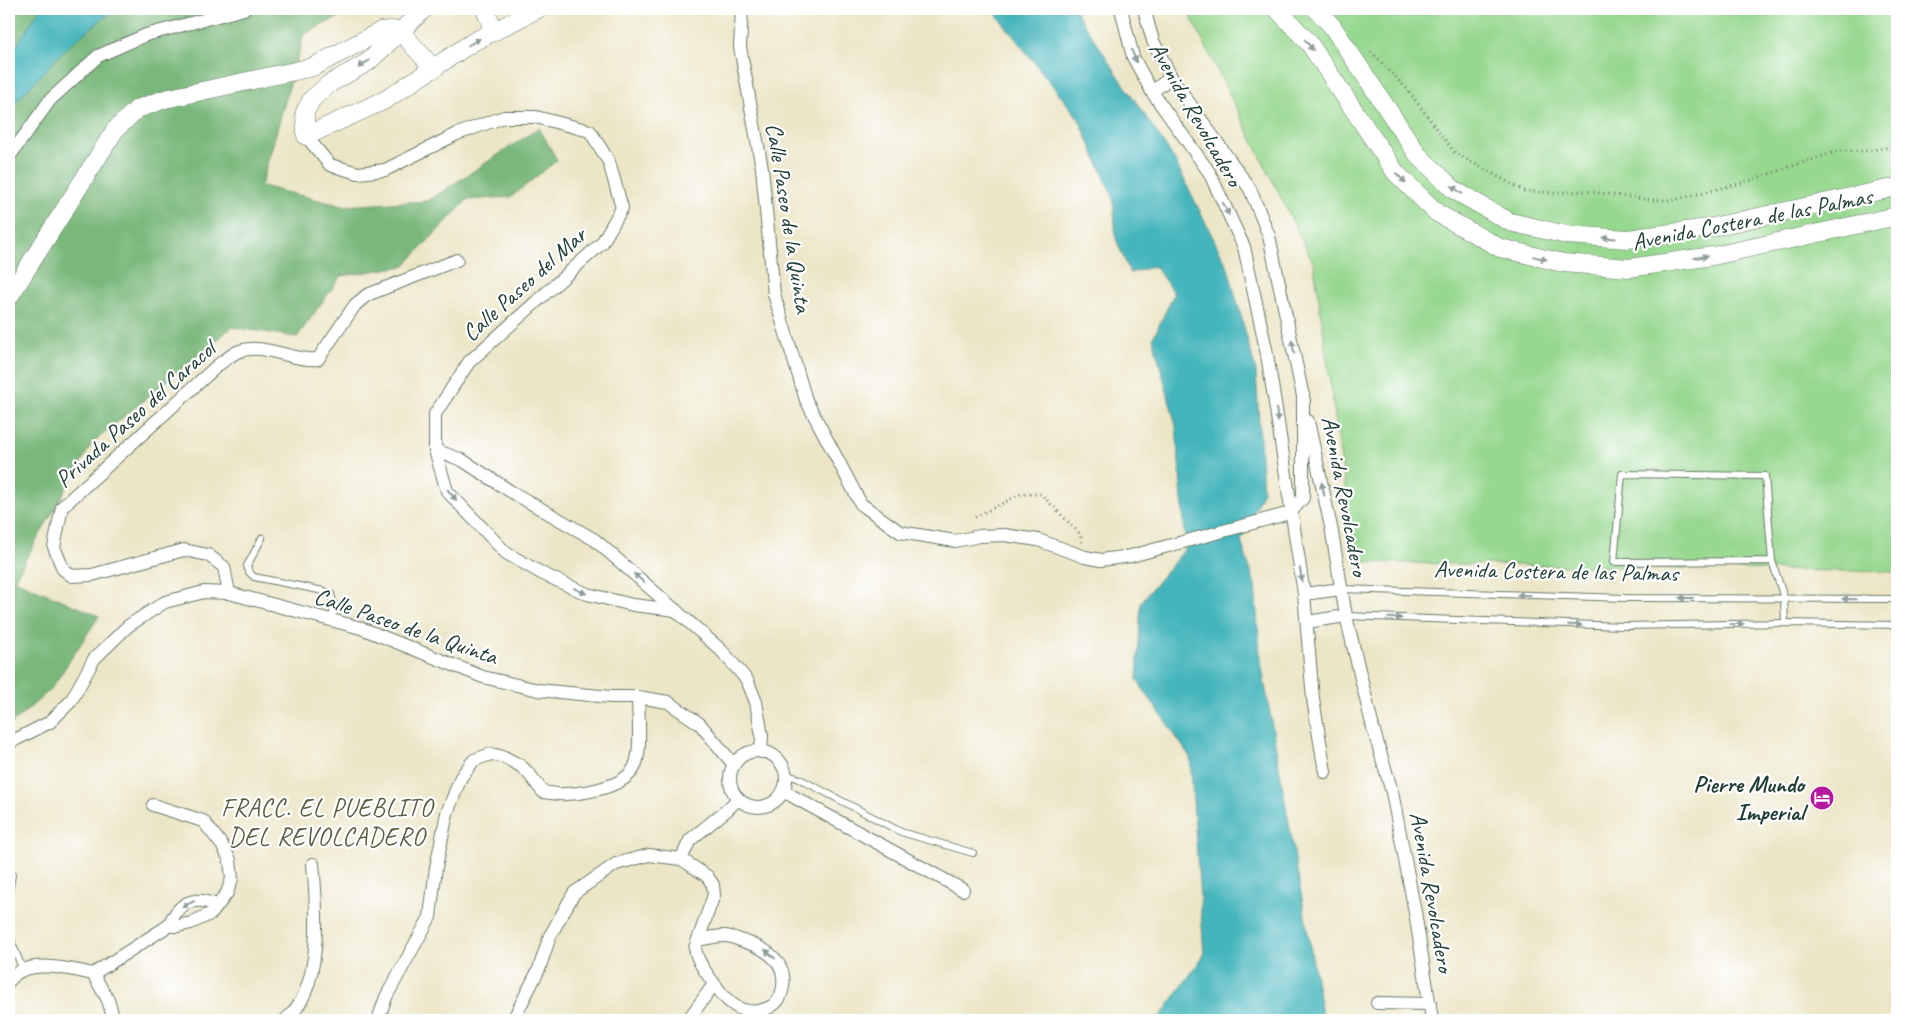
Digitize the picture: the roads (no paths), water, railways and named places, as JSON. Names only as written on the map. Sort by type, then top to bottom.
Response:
[{"type":"main road","points":[[424,9],[368,62],[329,84],[312,99],[305,112],[306,136],[385,100],[473,42],[538,9]]},
{"type":"main road","points":[[485,9],[494,32]]},
{"type":"main road","name":"Avenida Costera de las Palmas","points":[[1276,9],[1309,43],[1396,173],[1437,212],[1500,248],[1563,263],[1629,268],[1713,256],[1897,216]]},
{"type":"main road","name":"Avenida Costera de las Palmas","points":[[1316,9],[1332,26],[1418,155],[1454,190],[1510,222],[1567,235],[1628,239],[1708,228],[1897,187]]},
{"type":"main road","points":[[9,297],[115,130],[138,109],[165,99],[313,67],[381,31],[400,31],[434,69]]},
{"type":"street","points":[[9,157],[50,100],[98,56],[146,35],[244,9]]},
{"type":"street","name":"Calle Paseo de la Quinta","points":[[742,9],[740,47],[762,168],[774,294],[806,400],[861,504],[900,532],[956,541],[1004,534],[1038,540],[1085,557],[1101,560],[1131,556],[1270,520],[1290,513]]},
{"type":"street","name":"Avenida Revolcadero","points":[[1121,9],[1134,57],[1152,92],[1208,172],[1244,247],[1266,349],[1304,594],[1312,699],[1325,772]]},
{"type":"street","name":"Avenida Revolcadero","points":[[1144,9],[1153,41],[1171,78],[1250,189],[1269,236],[1331,527],[1346,616],[1392,792],[1432,1020]]},
{"type":"street","points":[[1152,92],[1171,78]]},
{"type":"street","name":"Calle Paseo del Mar","points":[[306,136],[330,165],[358,173],[385,170],[458,134],[504,117],[536,117],[590,130],[609,162],[622,208],[602,243],[469,362],[435,414],[435,450],[447,491],[506,553],[544,574],[587,594],[633,605],[676,610]]},
{"type":"street","name":"Privada Paseo del Caracol","points":[[229,593],[224,567],[208,555],[184,550],[92,575],[72,576],[63,569],[54,547],[62,507],[218,365],[238,352],[259,348],[306,360],[318,359],[355,305],[367,295],[457,260]]},
{"type":"street","points":[[1290,513],[1303,498],[1303,395]]},
{"type":"street","points":[[435,450],[462,460],[595,540],[721,650],[747,680],[756,702],[762,736],[761,752]]},
{"type":"street","name":"Avenida Costera de las Palmas","points":[[1304,594],[1341,589]]},
{"type":"street","name":"Calle Paseo de la Quinta","points":[[9,743],[50,722],[71,701],[94,659],[128,626],[165,602],[204,592],[229,593],[361,628],[483,677],[538,690],[611,697],[638,697],[668,702],[700,724],[734,765]]},
{"type":"street","points":[[1307,622],[1346,616]]},
{"type":"street","points":[[378,1020],[386,997],[430,917],[436,867],[448,813],[461,777],[474,760],[491,754],[504,757],[521,766],[530,774],[543,792],[565,794],[612,786],[625,778],[635,767],[638,748],[638,697]]},
{"type":"street","points":[[761,752],[772,755],[781,763],[786,774],[783,791],[771,804],[763,807],[754,807],[738,799],[731,786],[730,778],[734,765],[746,755],[761,752]]},
{"type":"street","points":[[783,791],[963,890]]},
{"type":"street","points":[[681,859],[690,840],[738,799]]},
{"type":"street","points":[[9,982],[13,976],[23,971],[55,966],[93,974],[168,926],[178,926],[202,919],[212,913],[216,905],[227,893],[232,879],[230,860],[222,845],[203,821],[153,806]]},
{"type":"street","points":[[513,1020],[539,969],[550,936],[574,893],[616,864],[649,855],[681,859],[707,876],[713,885],[714,895],[695,948],[696,956],[725,999],[735,1007],[746,1012],[760,1011],[771,1006],[780,998],[784,985],[782,970],[773,954],[758,945],[727,936],[698,940]]},
{"type":"street","points":[[285,1020],[291,1016],[305,994],[314,957],[317,909],[313,864]]},
{"type":"street","points":[[168,926],[172,916],[190,901],[200,900],[216,905]]},
{"type":"street","points":[[93,974],[108,1000],[114,1020]]},
{"type":"street","points":[[688,1020],[714,984]]},
{"type":"street","points":[[1377,1003],[1430,1004]]},
{"type":"lane","points":[[1772,560],[1614,562],[1622,474],[1765,476],[1772,560],[1784,598],[1785,623]]},
{"type":"lane","points":[[262,538],[247,566],[248,572],[254,576],[324,590],[331,594],[334,606],[332,620]]},
{"type":"lane","name":"Avenida Costera de las Palmas","points":[[1341,589],[1625,598],[1897,600]]},
{"type":"lane","points":[[1346,616],[1624,626],[1785,623],[1897,625]]},
{"type":"lane","points":[[786,774],[800,779],[901,832],[973,853]]},
{"type":"lane","points":[[9,891],[12,875]]},
{"type":"lane","points":[[9,927],[12,944],[23,971]]},
{"type":"water","points":[[40,9],[115,9],[68,46],[9,109],[9,57]]},
{"type":"water","points":[[992,9],[1074,9],[1174,159],[1228,268],[1256,371],[1263,491],[1241,541],[1255,585],[1260,656],[1323,1020],[1158,1020],[1204,955],[1190,757],[1137,680],[1141,602],[1186,548],[1176,426],[1153,338],[1174,294],[1155,266],[1130,273],[1116,239],[1113,197],[1079,119]]},
{"type":"place","name":"Pierre Mundo Imperial","points":[[1822,798]]},
{"type":"district","name":"FRACC. EL PUEBLITO DEL REVOLCADERO","points":[[327,822]]}]
